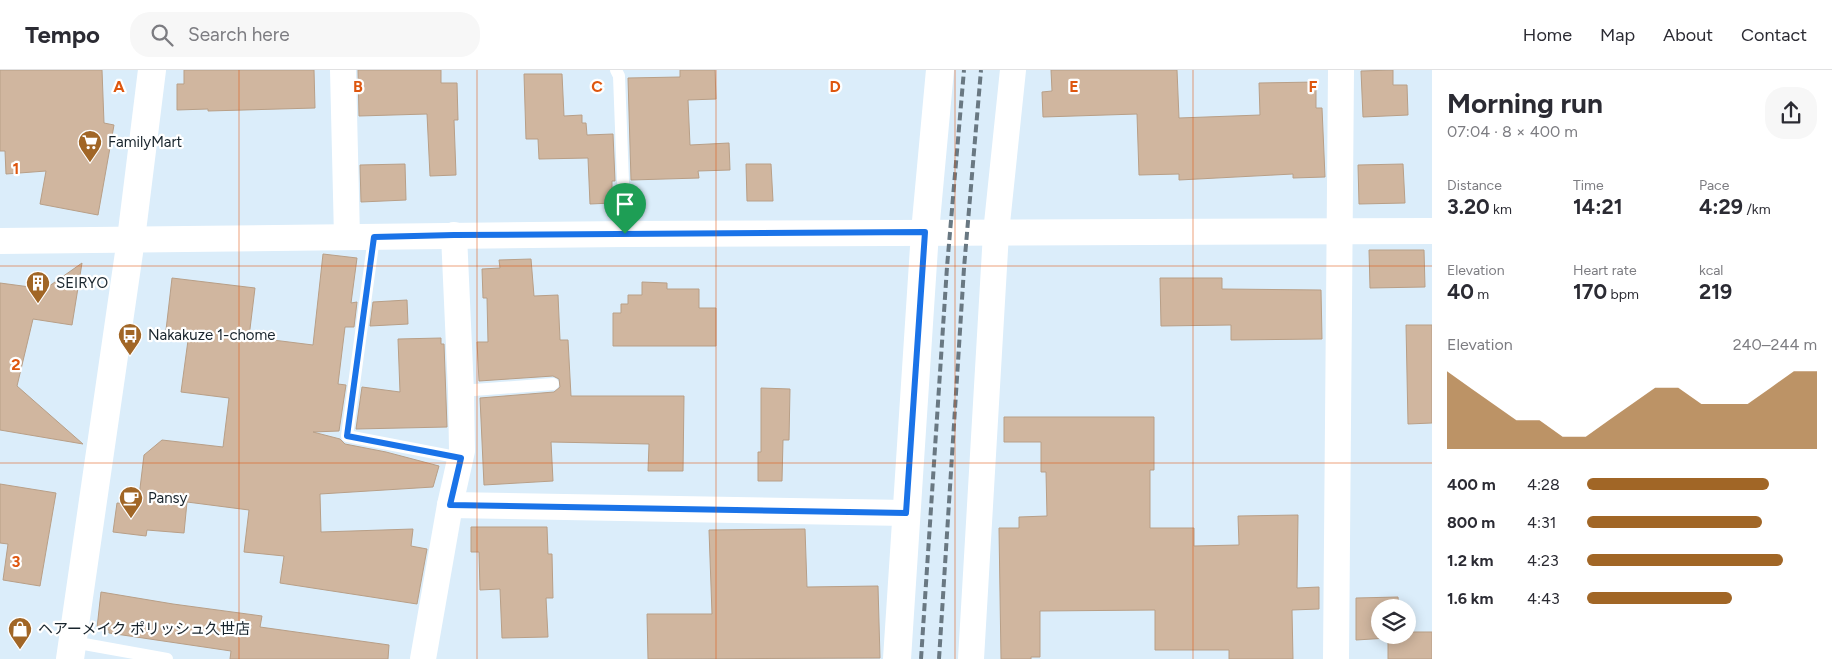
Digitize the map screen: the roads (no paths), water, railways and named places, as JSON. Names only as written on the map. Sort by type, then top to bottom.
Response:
[{"type":"street","points":[[71,651],[131,240],[152,70]]},
{"type":"street","points":[[343,70],[347,238]]},
{"type":"street","points":[[897,659],[925,232],[940,70]]},
{"type":"street","points":[[971,659],[996,233],[1013,70]]},
{"type":"street","points":[[1336,659],[1341,70]]},
{"type":"street","points":[[0,241],[347,238],[454,235],[1432,231]]},
{"type":"street","points":[[423,659],[450,505],[462,451],[462,391],[454,235]]},
{"type":"street","points":[[450,505],[906,513]]},
{"type":"lane","points":[[616,70],[619,76],[625,234]]},
{"type":"lane","points":[[374,237],[347,436],[461,458]]},
{"type":"lane","points":[[462,391],[553,384]]},
{"type":"lane","points":[[71,651],[167,659]]},
{"type":"railway","points":[[921,659],[947,267],[964,70]]},
{"type":"railway","points":[[939,659],[964,268],[981,70]]},
{"type":"place","name":"FamilyMart","points":[[90,163]]},
{"type":"place","name":"SEIRYO","points":[[38,304]]},
{"type":"place","name":"Nakakuze 1-chome","points":[[130,356]]},
{"type":"place","name":"Pansy","points":[[131,519]]},
{"type":"place","name":"ヘアーメイク ポリッシュ久世店","points":[[20,650]]}]
